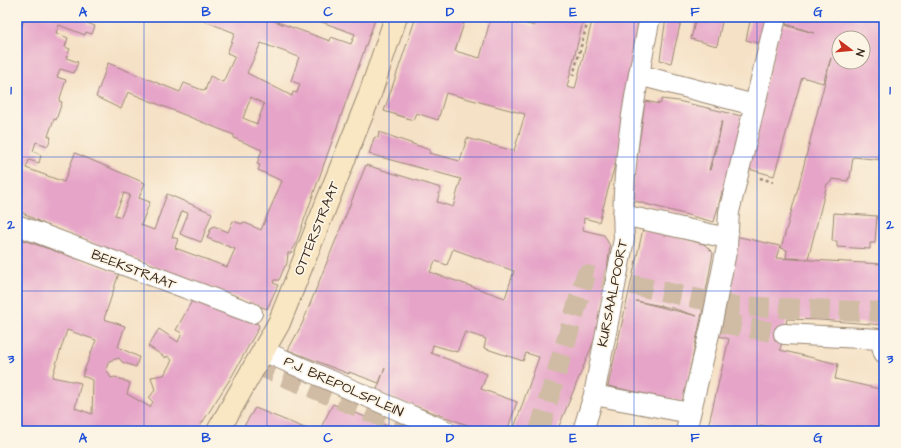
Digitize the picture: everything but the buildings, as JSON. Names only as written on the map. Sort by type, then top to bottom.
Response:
[{"type":"street","name":"OTTERSTRAAT","points":[[218,431],[279,323],[369,97],[396,17]]},
{"type":"street","name":"KURSAALPOORT","points":[[594,395],[624,239],[624,178],[639,75],[650,17]]},
{"type":"street","points":[[583,431],[594,395],[688,422],[716,322],[728,238],[729,212],[776,17]]},
{"type":"street","points":[[639,75],[754,105]]},
{"type":"street","points":[[623,215],[728,238]]},
{"type":"street","name":"BEEKSTRAAT","points":[[17,225],[252,313]]},
{"type":"street","points":[[784,334],[880,339],[884,353]]},
{"type":"street","name":"P.J. BREPOLSPLEIN","points":[[263,351],[446,431]]},
{"type":"path","points":[[573,76],[589,17]]},
{"type":"tunnel","points":[[539,431],[586,275],[732,306],[884,312]]},
{"type":"tunnel","points":[[721,323],[784,334]]},
{"type":"tunnel","points":[[256,365],[416,431]]}]
